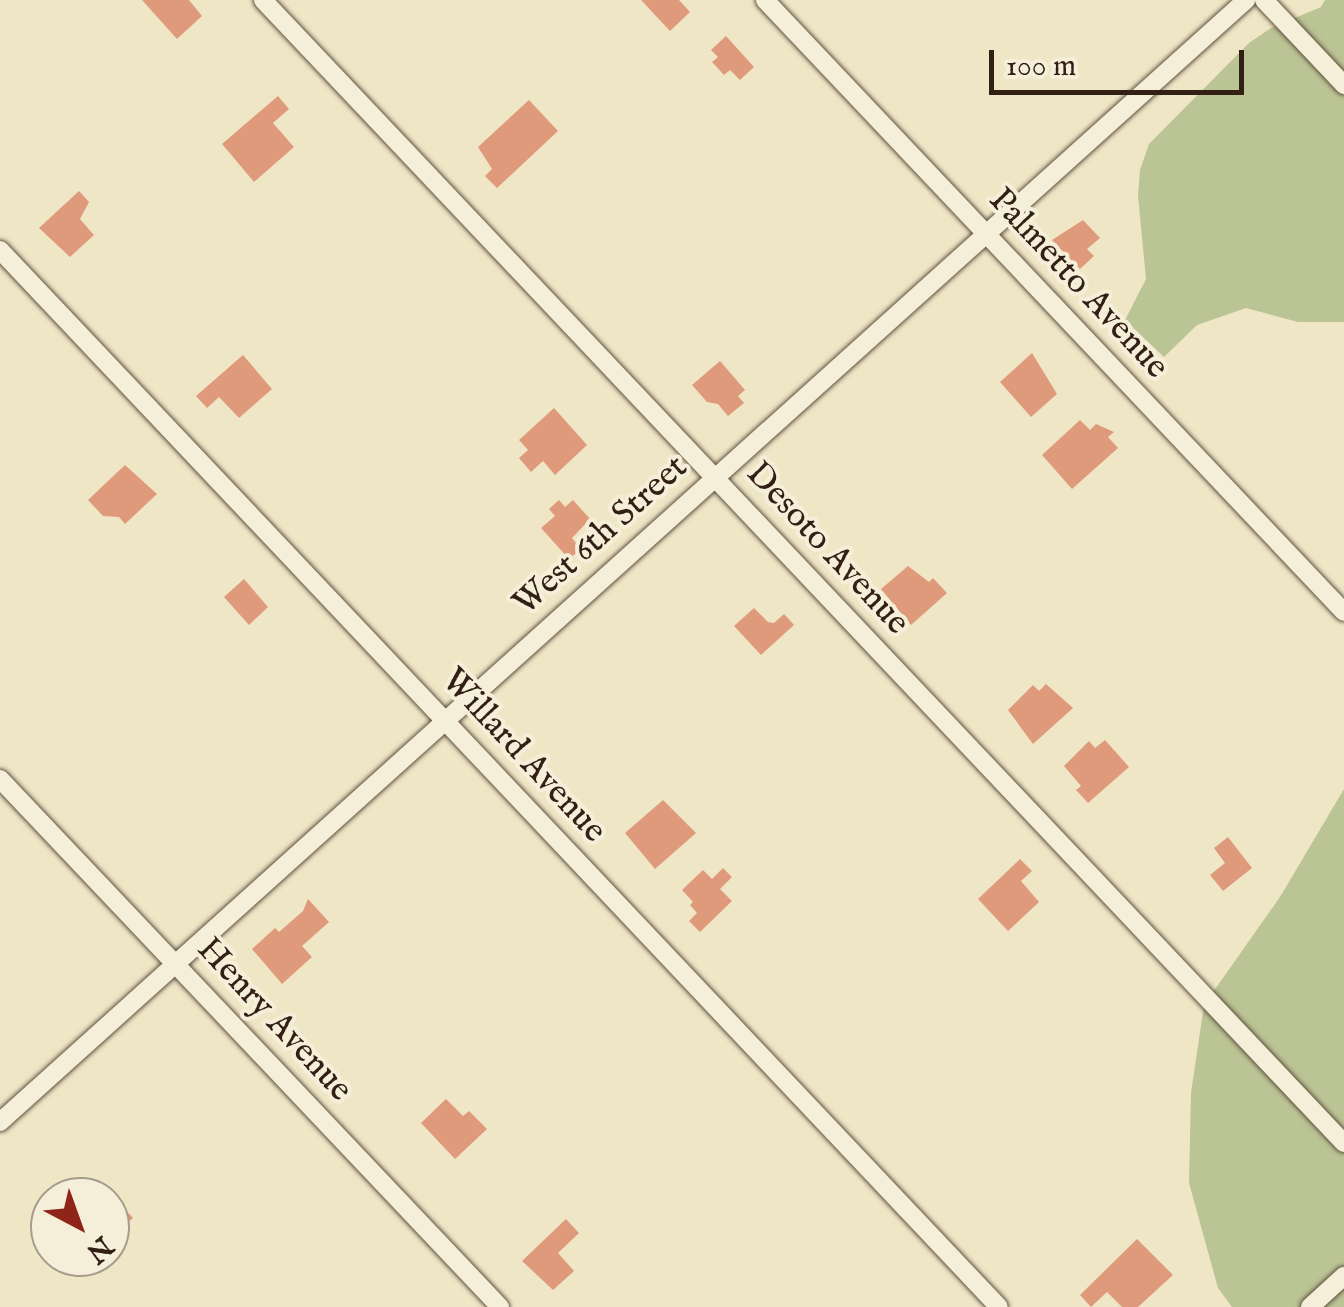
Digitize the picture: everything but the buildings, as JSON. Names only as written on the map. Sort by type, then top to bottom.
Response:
[{"type":"street","name":"Desoto Avenue","points":[[264,0],[1344,1143]]},
{"type":"street","name":"Palmetto Avenue","points":[[765,0],[1344,612]]},
{"type":"street","name":"West 6th Street","points":[[0,1122],[1246,0]]},
{"type":"street","points":[[1264,0],[1344,84]]},
{"type":"street","name":"Willard Avenue","points":[[0,250],[999,1307]]},
{"type":"street","name":"Henry Avenue","points":[[0,779],[500,1307]]},
{"type":"street","points":[[1310,1307],[1344,1276]]},
{"type":"green space","points":[[1325,0],[1344,0],[1344,322],[1298,322],[1246,308],[1197,325],[1164,357],[1125,320],[1146,279],[1138,196],[1140,170],[1149,144],[1249,43],[1271,28],[1321,7]]},
{"type":"green space","points":[[1344,789],[1344,1307],[1232,1307],[1218,1288],[1189,1183],[1191,1093],[1204,1005],[1280,897]]}]
